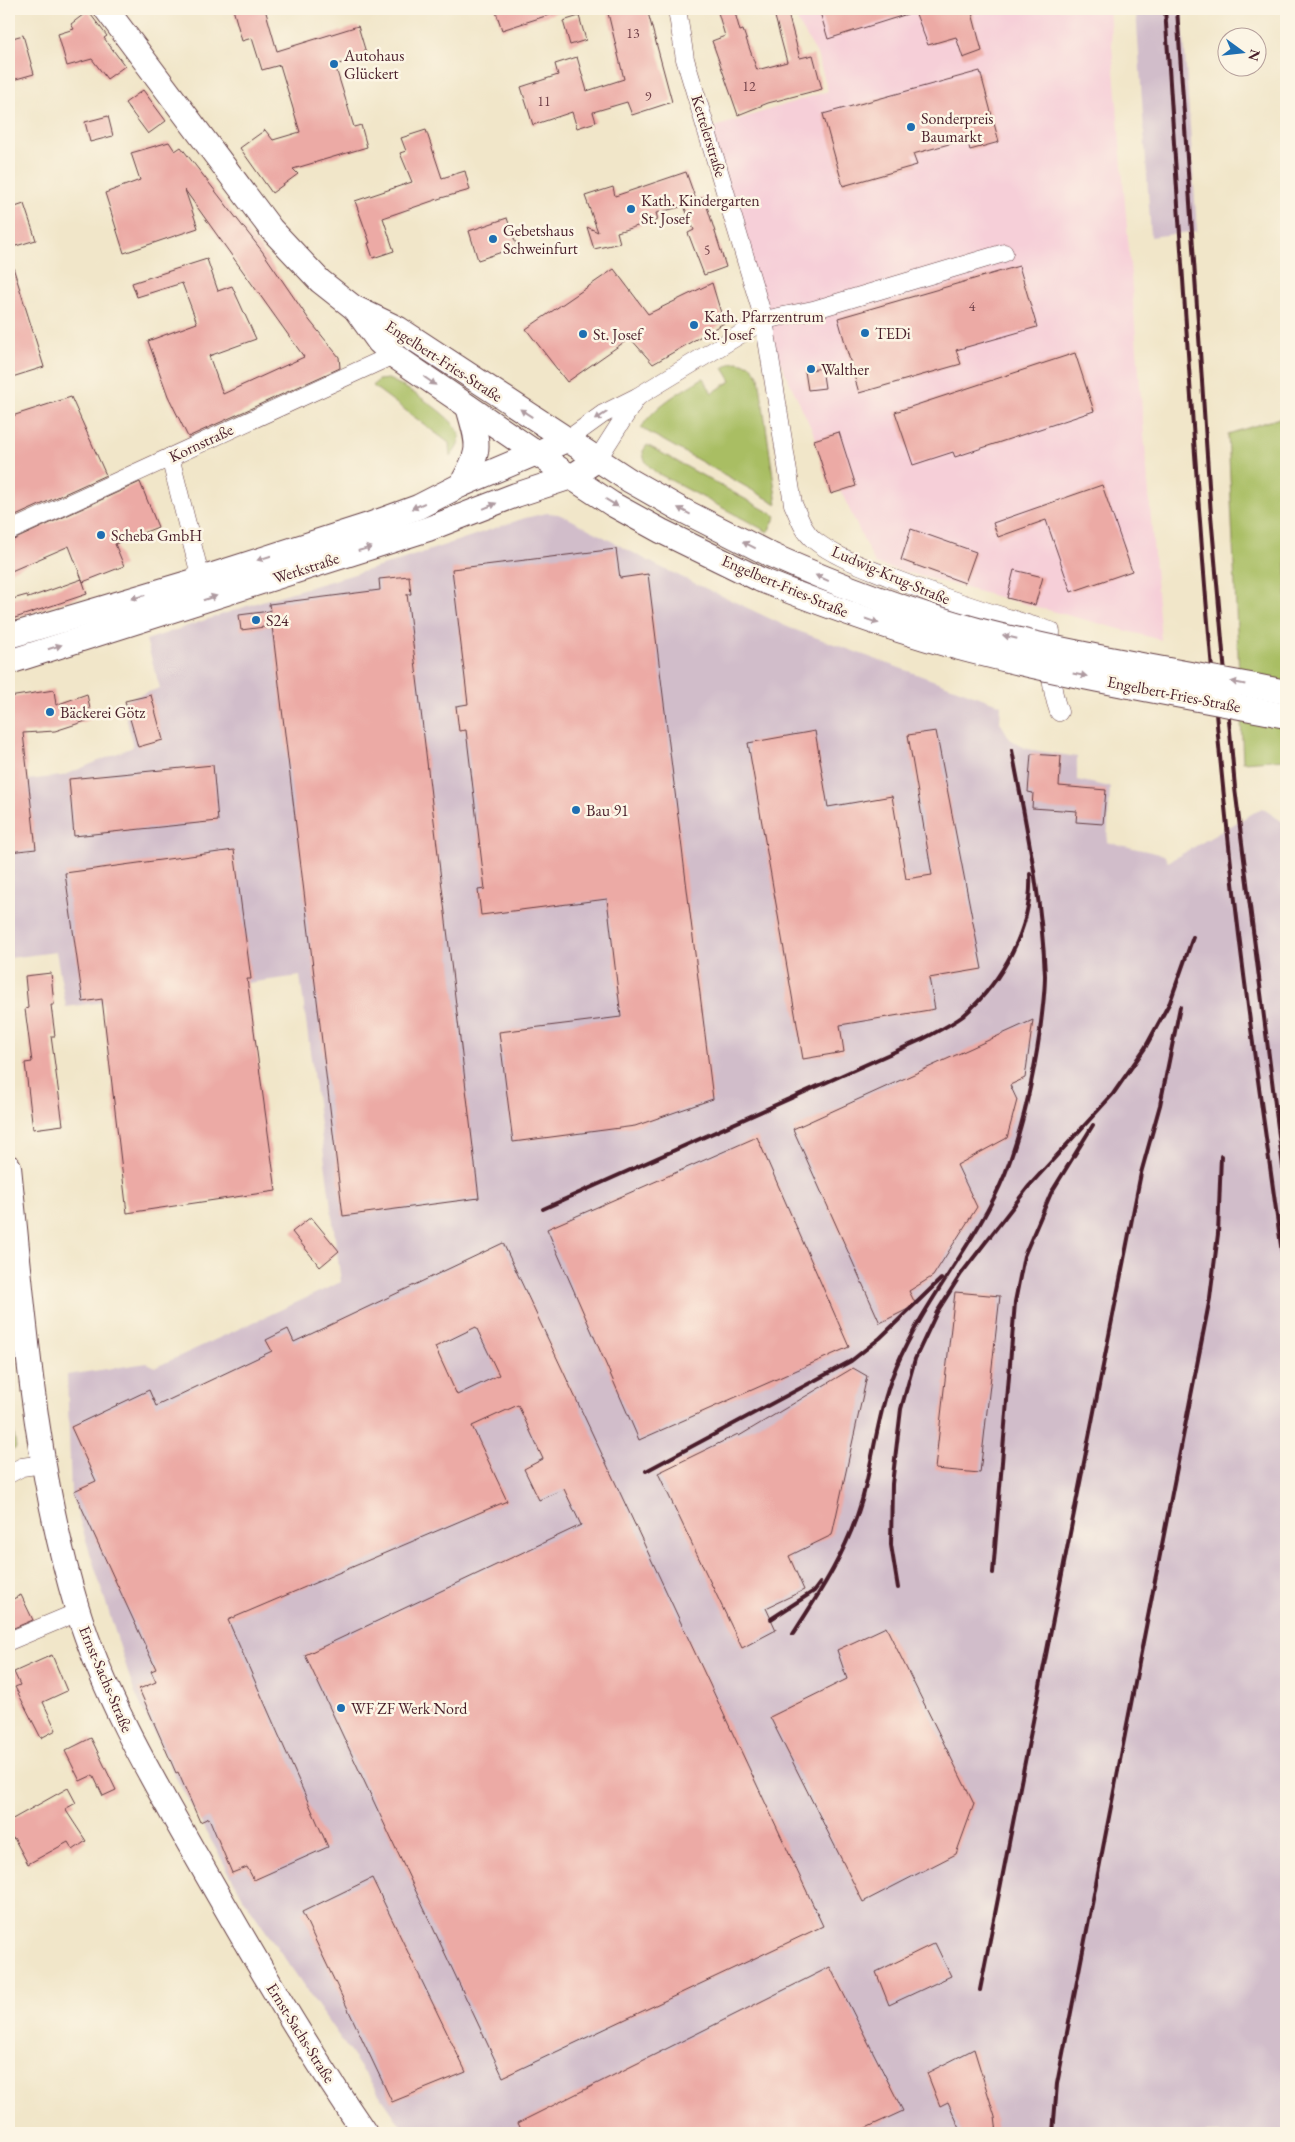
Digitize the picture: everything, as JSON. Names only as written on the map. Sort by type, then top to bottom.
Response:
[{"type":"main road","name":"Engelbert-Fries-Straße","points":[[106,9],[271,229],[320,281],[353,307],[399,329],[597,460],[680,509],[771,555],[831,582],[892,604],[979,630],[1065,649],[1286,692]]},
{"type":"main road","name":"Engelbert-Fries-Straße","points":[[353,307],[379,342],[393,355],[571,477],[661,531],[761,580],[823,604],[928,640],[972,652],[1067,673],[1286,716]]},
{"type":"main road","points":[[462,484],[475,461],[477,449],[468,407]]},
{"type":"main road","name":"Werkstraße","points":[[9,636],[202,579],[366,526],[418,507],[462,484],[567,440]]},
{"type":"main road","name":"Werkstraße","points":[[9,662],[373,547],[571,477],[597,460]]},
{"type":"main road","name":"Ernst-Sachs-Straße","points":[[9,1167],[43,1464],[57,1536],[78,1612],[102,1677],[135,1749],[305,2043],[365,2133]]},
{"type":"street","name":"Kettelerstraße","points":[[677,9],[685,59],[764,320]]},
{"type":"street","points":[[567,440],[604,414],[637,397],[764,320],[813,310],[1004,253]]},
{"type":"street","name":"Ludwig-Krug-Straße","points":[[764,320],[794,504],[804,529],[813,540],[826,548],[872,570],[948,600],[1051,631],[1050,670],[1053,696],[1059,712]]},
{"type":"street","name":"Kornstraße","points":[[9,531],[393,355]]},
{"type":"street","points":[[597,460],[637,397]]},
{"type":"street","points":[[170,457],[202,579]]},
{"type":"street","points":[[9,1474],[22,1467],[43,1464]]},
{"type":"street","points":[[9,1641],[78,1612]]},
{"type":"shaded area","points":[[790,9],[1109,9],[1161,640],[875,564],[759,317],[696,133],[828,91],[817,54]]},
{"type":"shaded area","points":[[1136,9],[1182,9],[1197,231],[1151,237]]},
{"type":"shaded area","points":[[547,513],[558,514],[570,519],[658,566],[790,628],[1001,705],[1000,722],[1010,739],[1032,750],[1077,757],[1077,780],[1110,787],[1107,842],[1164,855],[1168,862],[1262,808],[1286,824],[1286,2133],[406,2133],[245,1901],[176,1778],[134,1691],[71,1493],[67,1375],[147,1363],[156,1367],[341,1282],[300,976],[66,1007],[56,952],[9,958],[9,782],[62,776],[133,747],[123,701],[160,688],[146,640],[265,600],[389,564],[525,518]]},
{"type":"green space","points":[[738,362],[751,365],[759,377],[777,504],[641,428],[653,412],[703,378],[712,393],[731,381],[723,368],[731,363]]},
{"type":"green space","points":[[388,379],[428,402],[455,426],[459,433],[459,443],[450,457],[449,443],[373,386],[378,380]]},
{"type":"green space","points":[[1286,416],[1286,759],[1243,762],[1228,434]]},
{"type":"green space","points":[[647,445],[776,516],[768,532],[657,473],[645,461],[643,451]]},
{"type":"green space","points":[[9,1397],[16,1448],[9,1452]]},
{"type":"building","points":[[233,9],[265,9],[277,51],[358,26],[367,56],[335,65],[354,127],[361,125],[367,147],[293,169],[298,174],[272,193],[240,148],[265,130],[273,140],[300,132],[280,65],[262,70],[252,38],[242,41]]},
{"type":"building","points":[[495,9],[558,9],[558,12],[502,30]]},
{"type":"building","points":[[647,9],[672,102],[632,115],[627,102],[593,112],[596,122],[577,128],[572,112],[533,125],[521,87],[558,75],[555,64],[577,57],[587,91],[624,79],[608,13]]},
{"type":"building","points":[[717,9],[734,9],[740,31],[743,30],[757,70],[787,62],[774,13],[787,10],[800,58],[813,55],[822,89],[768,103],[738,115],[712,41],[725,36]]},
{"type":"building","points":[[819,9],[913,9],[914,12],[828,39]]},
{"type":"building","points":[[914,9],[971,9],[982,51],[963,58],[956,37],[928,45]]},
{"type":"building","points":[[88,11],[107,36],[104,38],[125,66],[107,79],[92,59],[67,66],[58,34],[74,29],[71,24]]},
{"type":"building","points":[[579,16],[586,40],[570,45],[563,21]]},
{"type":"building","points":[[23,35],[34,74],[9,81],[9,39]]},
{"type":"building","name":"Sonderpreis Baumarkt","points":[[980,71],[999,142],[970,150],[967,139],[913,154],[917,165],[843,186],[823,114]]},
{"type":"building","points":[[143,90],[166,121],[148,134],[125,103]]},
{"type":"building","points":[[108,116],[113,136],[90,142],[85,122]]},
{"type":"building","points":[[426,130],[442,178],[465,171],[470,190],[383,218],[394,251],[373,258],[368,243],[370,243],[355,201],[412,182],[400,153],[406,151],[401,138]]},
{"type":"building","points":[[169,142],[175,151],[181,147],[262,251],[310,321],[339,357],[340,368],[188,437],[168,396],[148,341],[197,323],[182,283],[137,297],[132,283],[207,259],[218,291],[232,286],[256,339],[209,356],[223,394],[304,357],[185,190],[198,228],[124,253],[105,193],[140,180],[131,153]]},
{"type":"building","name":"Kath. Kindergarten St. Josef","points":[[686,172],[696,200],[704,197],[726,267],[704,275],[688,233],[694,230],[684,206],[656,213],[658,220],[617,232],[620,243],[594,249],[587,227],[598,232],[585,196],[613,187],[615,196]]},
{"type":"building","points":[[24,204],[36,240],[9,248],[9,209]]},
{"type":"building","name":"Gebetshaus Schweinfurt","points":[[507,218],[517,247],[478,260],[469,231]]},
{"type":"building","points":[[9,264],[12,264],[44,367],[9,378]]},
{"type":"building","points":[[1019,266],[1037,327],[956,350],[961,364],[859,393],[838,318]]},
{"type":"building","name":"St. Josef","points":[[614,269],[648,314],[712,283],[724,323],[653,364],[630,338],[567,382],[526,329]]},
{"type":"building","points":[[1075,353],[1094,411],[955,457],[953,452],[913,465],[895,412]]},
{"type":"building","points":[[822,368],[825,388],[808,390],[805,371]]},
{"type":"building","points":[[71,397],[106,475],[9,519],[9,417]]},
{"type":"building","points":[[839,432],[856,486],[831,494],[814,440]]},
{"type":"building","name":"Scheba GmbH","points":[[140,482],[158,527],[115,544],[124,566],[83,582],[69,546],[9,572],[9,542]]},
{"type":"building","points":[[1102,485],[1132,571],[1071,592],[1046,520],[998,537],[993,523]]},
{"type":"building","points":[[911,529],[976,552],[965,583],[901,560]]},
{"type":"building","name":"Bau 91","points":[[616,549],[620,578],[648,574],[713,1099],[635,1126],[513,1142],[499,1032],[621,1017],[607,899],[481,915],[478,890],[485,889],[466,730],[459,731],[456,706],[468,704],[452,569]]},
{"type":"building","points":[[1014,570],[1043,577],[1035,605],[1007,598]]},
{"type":"building","points":[[409,576],[411,594],[407,594],[479,1198],[343,1216],[272,626],[241,630],[239,615],[270,611],[269,604],[380,590],[379,579]]},
{"type":"building","points":[[82,579],[87,594],[9,620],[9,600],[27,595],[28,598]]},
{"type":"building","points":[[54,690],[56,705],[87,694],[92,719],[55,731],[23,733],[36,849],[9,852],[9,697]]},
{"type":"building","points":[[151,695],[163,740],[138,747],[125,701]]},
{"type":"building","points":[[815,731],[828,807],[892,796],[906,879],[932,875],[908,735],[936,731],[982,969],[929,978],[935,1009],[840,1025],[844,1052],[803,1059],[748,743]]},
{"type":"building","points":[[1031,754],[1061,756],[1059,786],[1106,790],[1103,824],[1076,822],[1077,811],[1032,808],[1033,793],[1028,792]]},
{"type":"building","points":[[213,765],[218,821],[74,836],[69,779]]},
{"type":"building","points":[[234,850],[251,979],[247,979],[276,1191],[127,1213],[102,999],[83,1002],[65,873]]},
{"type":"building","points":[[51,973],[54,1005],[51,1005],[55,1036],[51,1036],[63,1125],[33,1129],[25,1063],[32,1062],[25,1009],[28,1008],[25,976]]},
{"type":"building","points":[[1033,1020],[1025,1078],[1010,1085],[1017,1100],[1007,1138],[957,1165],[977,1207],[933,1276],[909,1291],[916,1305],[880,1323],[793,1129]]},
{"type":"building","points":[[757,1137],[849,1347],[639,1440],[547,1229]]},
{"type":"building","points":[[311,1217],[339,1251],[320,1267],[292,1232]]},
{"type":"building","points":[[503,1243],[823,1926],[503,2077],[305,1655],[581,1525],[564,1489],[539,1500],[524,1469],[543,1459],[518,1405],[472,1426],[507,1501],[228,1620],[328,1847],[254,1880],[247,1867],[232,1873],[209,1818],[200,1822],[139,1689],[156,1682],[151,1671],[156,1669],[74,1491],[96,1481],[71,1427],[149,1390],[156,1406],[272,1351],[266,1340],[288,1329],[294,1342]],"holes":[[[476,1327],[499,1375],[457,1395],[435,1347]]]},
{"type":"building","points":[[955,1292],[1000,1296],[980,1473],[935,1469]]},
{"type":"building","points":[[853,1368],[867,1376],[832,1535],[789,1556],[804,1590],[766,1608],[776,1630],[742,1648],[658,1473],[738,1434],[739,1436]]},
{"type":"building","points":[[21,1595],[33,1620],[9,1630],[9,1601]]},
{"type":"building","points":[[886,1627],[974,1804],[956,1854],[863,1902],[770,1717],[847,1679],[837,1650]]},
{"type":"building","points":[[52,1655],[67,1691],[43,1702],[56,1730],[41,1738],[15,1687],[20,1685],[14,1672]]},
{"type":"building","points":[[91,1738],[116,1790],[103,1796],[93,1775],[80,1781],[65,1751]]},
{"type":"building","points":[[68,1788],[76,1803],[65,1809],[86,1841],[73,1850],[68,1842],[28,1864],[14,1838],[9,1841],[9,1821]]},
{"type":"building","points":[[372,1878],[466,2072],[392,2102],[302,1912]]},
{"type":"building","points":[[935,1943],[951,1976],[889,2005],[876,1972]]},
{"type":"building","points":[[830,1967],[903,2111],[855,2133],[523,2133],[518,2123]]},
{"type":"building","points":[[974,2049],[995,2117],[997,2133],[962,2133],[948,2102],[940,2106],[927,2073]]},
{"type":"railway","points":[[1165,9],[1193,423],[1218,733],[1241,948],[1286,1282]]},
{"type":"railway","points":[[1177,9],[1211,515],[1235,788],[1286,1191]]},
{"type":"railway","points":[[793,1634],[833,1569],[856,1518],[862,1500],[885,1400],[896,1367],[921,1318],[966,1247],[993,1199],[1005,1174],[1027,1104],[1040,1031],[1045,975],[1037,890],[1012,750]]},
{"type":"railway","points":[[543,1209],[923,1039],[963,1016],[990,987],[1012,952],[1026,914],[1030,894],[1030,874]]},
{"type":"railway","points":[[898,1588],[891,1545],[892,1484],[901,1409],[915,1359],[937,1312],[961,1274],[1029,1186],[1113,1094],[1145,1048],[1170,1002],[1193,937]]},
{"type":"railway","points":[[980,1990],[1141,1173],[1160,1105],[1180,1007]]},
{"type":"railway","points":[[993,1573],[1015,1302],[1024,1256],[1051,1193],[1093,1125]]},
{"type":"railway","points":[[1053,2133],[1057,2084],[1210,1298],[1218,1234],[1221,1156]]},
{"type":"railway","points":[[646,1471],[851,1361],[880,1338],[941,1279]]},
{"type":"railway","points":[[771,1619],[814,1591],[820,1583]]},
{"type":"place","name":"Autohaus Glückert","points":[[334,64]]},
{"type":"place","name":"Sonderpreis Baumarkt","points":[[911,127]]},
{"type":"place","name":"Kath. Kindergarten St. Josef","points":[[631,209]]},
{"type":"place","name":"Gebetshaus Schweinfurt","points":[[493,239]]},
{"type":"place","name":"Kath. Pfarrzentrum St. Josef","points":[[694,325]]},
{"type":"place","name":"TEDi","points":[[865,333]]},
{"type":"place","name":"St. Josef","points":[[583,334]]},
{"type":"place","name":"Walther","points":[[811,369]]},
{"type":"place","name":"Scheba GmbH","points":[[101,535]]},
{"type":"place","name":"S24","points":[[256,620]]},
{"type":"place","name":"Bäckerei Götz","points":[[50,712]]},
{"type":"place","name":"Bau 91","points":[[576,810]]},
{"type":"place","name":"WF ZF Werk Nord","points":[[341,1708]]}]
